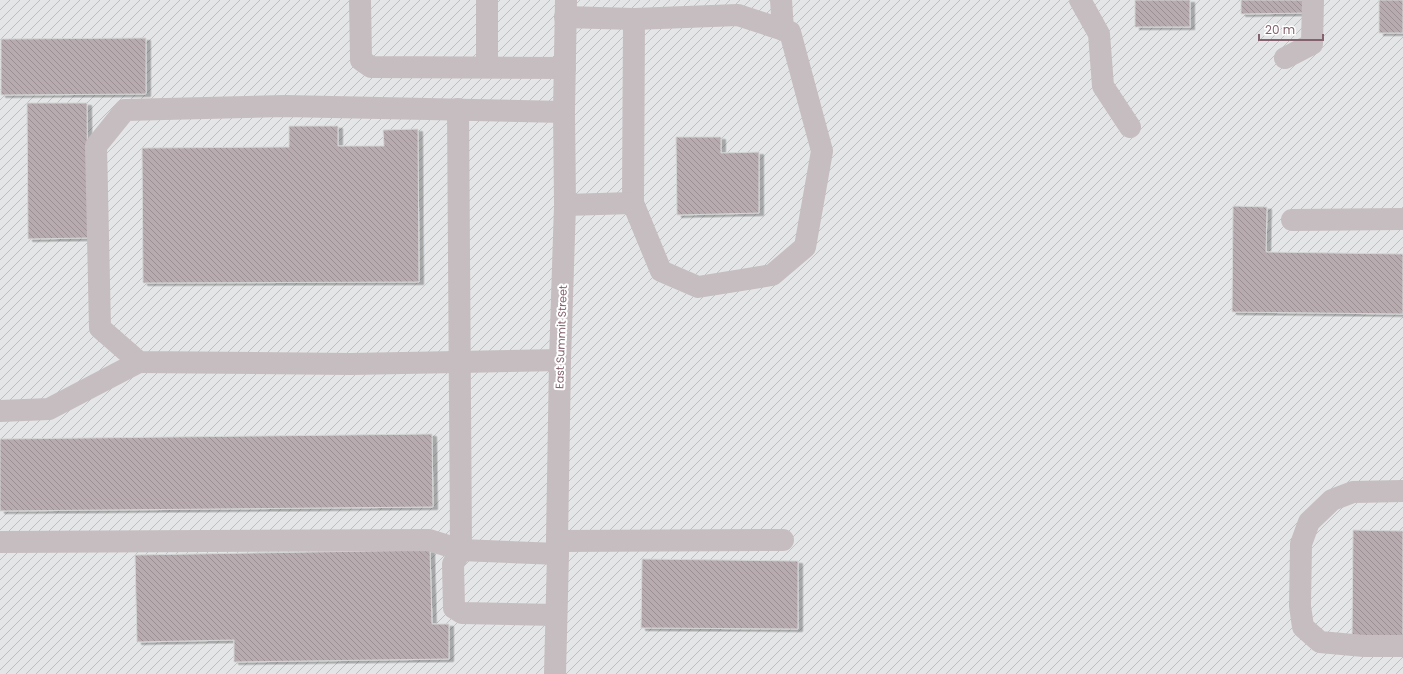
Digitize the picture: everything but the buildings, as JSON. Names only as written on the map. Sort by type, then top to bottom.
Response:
[{"type":"street","points":[[360,0],[361,60],[371,67],[564,68]]},
{"type":"street","points":[[486,67],[487,0]]},
{"type":"street","points":[[781,0],[783,30]]},
{"type":"street","points":[[1080,0],[1099,34],[1103,86],[1130,128]]},
{"type":"street","points":[[1285,58],[1312,44],[1313,0]]},
{"type":"street","points":[[565,9],[634,19],[738,15],[790,32],[822,151],[805,247],[772,275],[698,287],[661,271],[633,203],[634,19]]},
{"type":"street","name":"East Summit Street","points":[[555,674],[564,205],[565,9]]},
{"type":"street","points":[[139,362],[100,328],[96,146],[125,110],[286,106],[564,112]]},
{"type":"street","points":[[458,109],[461,550],[453,564],[454,608],[462,613],[556,615]]},
{"type":"street","points":[[564,205],[633,203]]},
{"type":"street","points":[[1292,220],[1403,219]]},
{"type":"street","points":[[0,411],[49,409],[139,362],[350,364],[560,360]]},
{"type":"street","points":[[1403,490],[1353,492],[1332,500],[1308,522],[1301,544],[1300,572],[1300,606],[1303,627],[1320,642],[1364,646],[1403,646]]},
{"type":"street","points":[[0,542],[429,540],[461,550],[783,540]]},
{"type":"shaded area","points":[[0,0],[1403,0],[1403,674],[0,674]]}]
